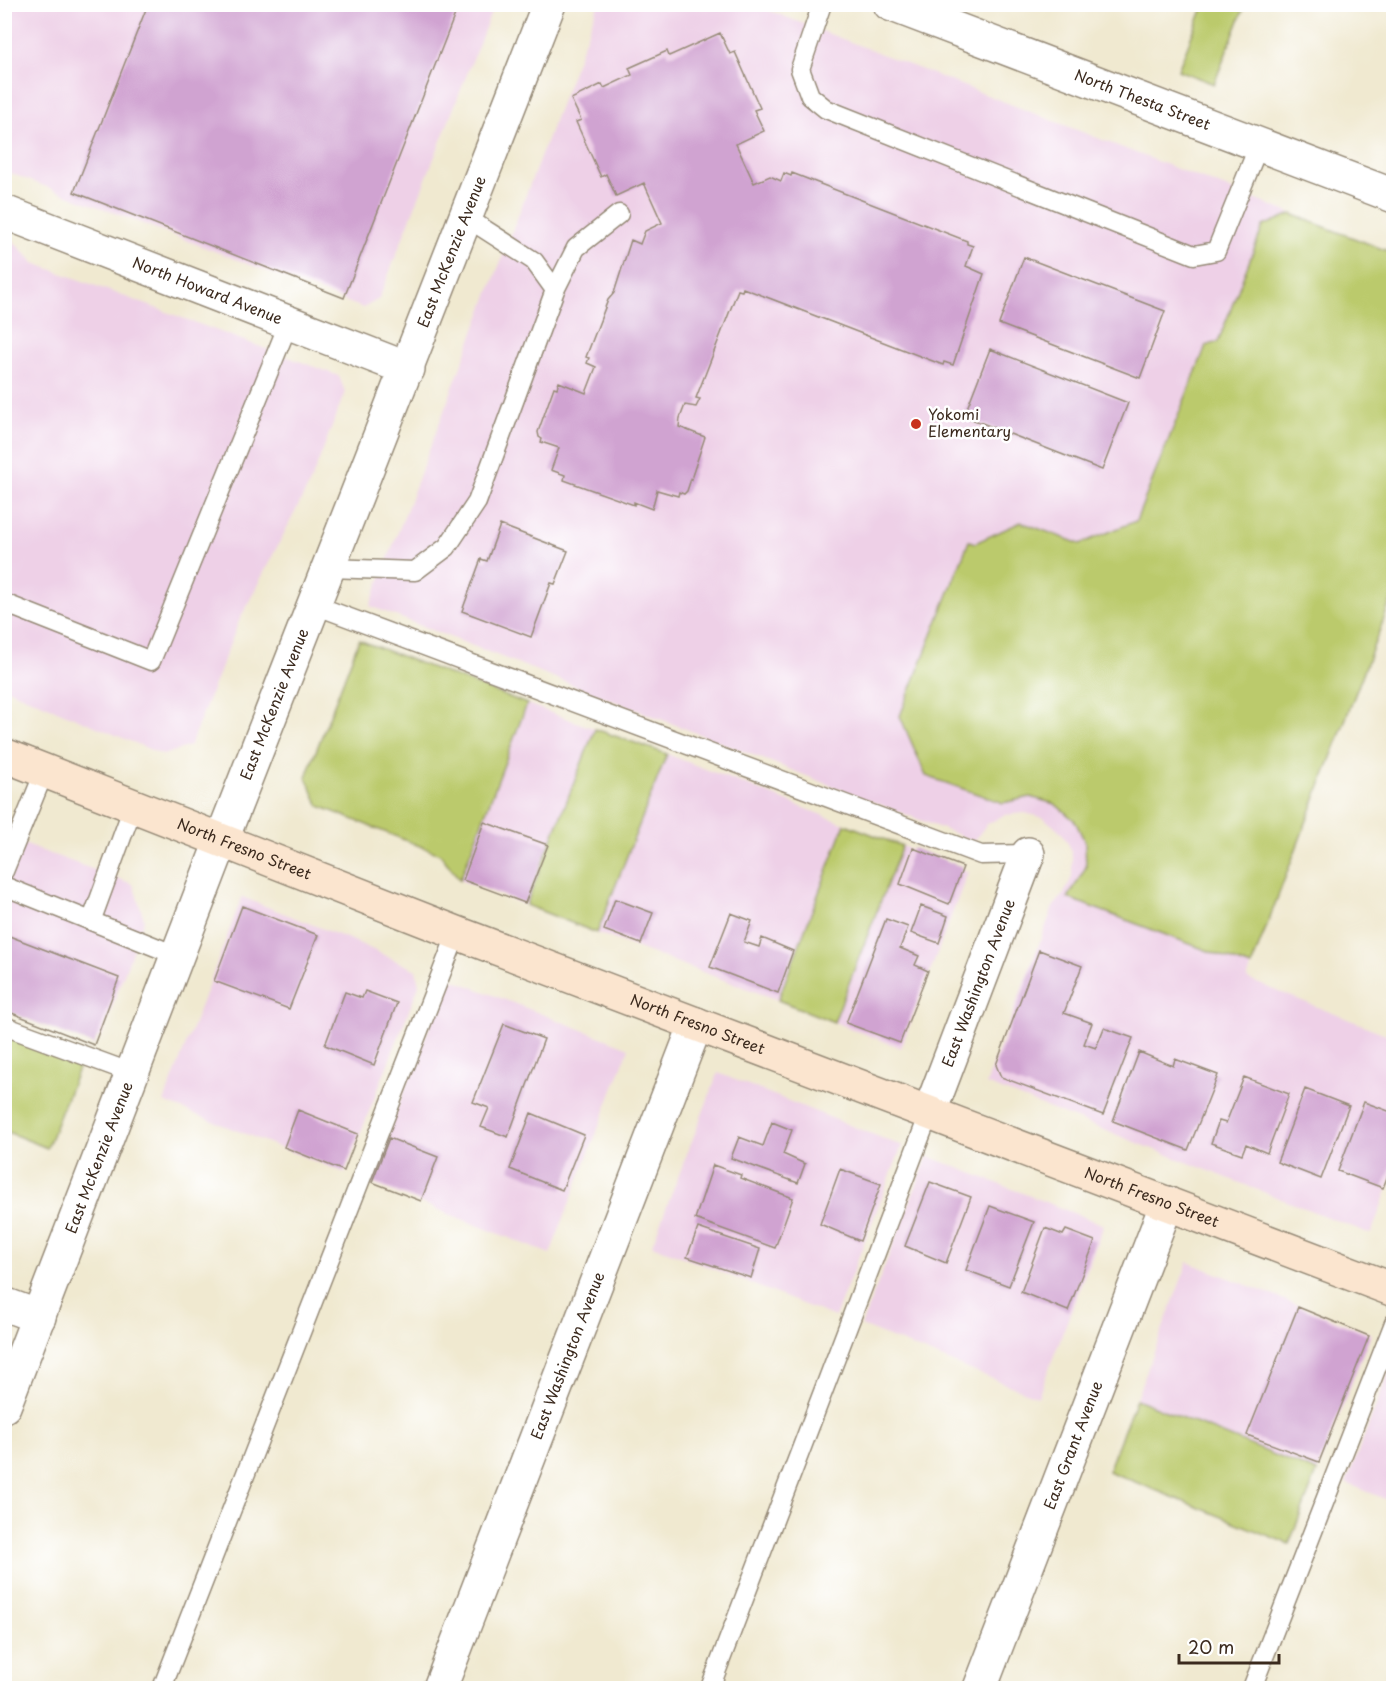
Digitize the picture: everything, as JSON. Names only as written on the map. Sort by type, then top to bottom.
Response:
[{"type":"main road","name":"North Fresno Street","points":[[4,755],[134,804],[457,933],[1394,1290]]},
{"type":"street","name":"East McKenzie Avenue","points":[[4,1406],[222,839],[408,369],[549,4]]},
{"type":"street","name":"North Thesta Street","points":[[890,4],[1394,196]]},
{"type":"street","name":"North Howard Avenue","points":[[4,212],[408,369]]},
{"type":"street","name":"East Washington Avenue","points":[[929,1114],[1028,854]]},
{"type":"street","name":"East Washington Avenue","points":[[440,1689],[696,1024]]},
{"type":"street","name":"East Grant Avenue","points":[[980,1689],[1167,1203]]},
{"type":"street","points":[[4,1304],[39,1317]]},
{"type":"lane","points":[[822,4],[800,69],[810,96],[826,109],[1194,255],[1216,251],[1259,145]]},
{"type":"lane","points":[[329,568],[414,571],[447,547],[477,502],[555,290],[576,248],[619,214]]},
{"type":"lane","points":[[467,218],[534,261],[555,290]]},
{"type":"lane","points":[[4,603],[152,661],[289,322]]},
{"type":"lane","points":[[315,605],[981,855],[1028,854]]},
{"type":"lane","points":[[4,871],[45,770]]},
{"type":"lane","points":[[93,919],[134,804]]},
{"type":"lane","points":[[4,886],[93,919],[110,930],[178,956]]},
{"type":"lane","points":[[162,1689],[457,933]]},
{"type":"lane","points":[[4,1026],[132,1073]]},
{"type":"lane","points":[[711,1689],[929,1114]]},
{"type":"lane","points":[[1252,1689],[1394,1323]]},
{"type":"shaded area","points":[[4,5],[494,5],[379,299],[363,308],[5,171]]},
{"type":"shaded area","name":"Yokomi Elementary","points":[[598,5],[755,5],[1393,253],[1393,595],[1247,979],[1393,1037],[1393,1174],[1371,1234],[986,1084],[1053,907],[1064,894],[1072,877],[1072,856],[1069,845],[1062,833],[1044,818],[1025,813],[1004,815],[986,825],[974,841],[370,606]]},
{"type":"shaded area","points":[[4,231],[34,263],[339,376],[345,392],[311,481],[239,621],[190,746],[163,755],[5,688]]},
{"type":"shaded area","points":[[527,704],[595,729],[526,905],[460,880]]},
{"type":"shaded area","points":[[667,754],[845,824],[778,1000],[597,933]]},
{"type":"shaded area","points":[[4,837],[133,884],[144,919],[101,1038],[5,1000]]},
{"type":"shaded area","points":[[902,846],[968,872],[901,1048],[834,1022]]},
{"type":"shaded area","points":[[242,897],[354,941],[416,970],[419,985],[345,1173],[164,1102]]},
{"type":"shaded area","points":[[449,978],[629,1048],[550,1254],[368,1182]]},
{"type":"shaded area","points":[[718,1073],[902,1146],[835,1317],[652,1245]]},
{"type":"shaded area","points":[[928,1156],[1104,1225],[1038,1397],[861,1326]]},
{"type":"shaded area","points":[[1188,1262],[1371,1334],[1317,1472],[1136,1399]]},
{"type":"shaded area","points":[[1393,1362],[1393,1502],[1346,1483]]},
{"type":"green space","points":[[1204,5],[1245,5],[1214,84],[1178,70]]},
{"type":"green space","points":[[1291,214],[1393,253],[1393,595],[1251,967],[1068,898],[1086,867],[1085,842],[1075,821],[1055,804],[1030,797],[1003,803],[926,776],[900,716],[969,541],[975,543],[1021,522],[1080,544],[1136,521],[1206,346],[1218,342],[1263,226]]},
{"type":"green space","points":[[359,640],[527,704],[460,880],[440,854],[319,806],[306,777]]},
{"type":"green space","points":[[595,729],[667,754],[597,933],[526,905]]},
{"type":"green space","points":[[845,824],[902,846],[834,1022],[778,1000]]},
{"type":"green space","points":[[4,1025],[83,1056],[47,1148],[5,1131]]},
{"type":"green space","points":[[1136,1399],[1317,1472],[1289,1544],[1108,1471]]},
{"type":"building","points":[[148,4],[459,4],[344,298],[74,192]]},
{"type":"building","points":[[720,33],[730,54],[735,52],[760,108],[754,110],[764,131],[736,144],[754,183],[770,176],[781,181],[784,173],[791,176],[792,173],[967,241],[967,244],[973,246],[966,266],[984,274],[953,365],[944,362],[943,365],[743,288],[742,291],[738,290],[696,398],[700,399],[696,407],[685,405],[680,418],[679,427],[705,437],[687,491],[684,494],[679,492],[678,496],[657,490],[652,509],[634,502],[634,505],[564,480],[565,475],[551,470],[559,448],[541,442],[542,439],[538,432],[554,387],[557,388],[559,382],[586,393],[596,367],[587,363],[589,358],[586,357],[608,300],[614,293],[631,240],[640,244],[645,231],[662,223],[644,183],[616,196],[606,174],[601,177],[576,122],[581,120],[571,99],[602,84],[604,88],[632,75],[629,68],[667,51],[669,56]]},
{"type":"building","points":[[1024,257],[1165,311],[1140,378],[999,324]]},
{"type":"building","points":[[990,349],[1128,403],[1102,470],[964,416]]},
{"type":"building","points":[[500,525],[568,551],[555,584],[551,583],[531,637],[462,611],[481,559],[487,561]]},
{"type":"building","points":[[484,822],[548,845],[525,903],[463,880]]},
{"type":"building","points":[[913,848],[963,867],[949,904],[900,884]]},
{"type":"building","points":[[615,899],[653,913],[641,944],[604,930]]},
{"type":"building","points":[[242,906],[318,935],[289,1009],[214,981]]},
{"type":"building","points":[[921,906],[948,916],[939,943],[911,933]]},
{"type":"building","points":[[731,913],[752,921],[744,942],[759,947],[762,938],[793,951],[778,993],[710,967]]},
{"type":"building","points":[[886,919],[908,927],[900,948],[919,956],[915,965],[928,971],[900,1043],[846,1023]]},
{"type":"building","points":[[4,934],[119,978],[94,1045],[4,1010]]},
{"type":"building","points":[[1039,950],[1082,966],[1064,1013],[1092,1023],[1084,1044],[1096,1048],[1104,1028],[1133,1038],[1103,1115],[1001,1077],[996,1065]]},
{"type":"building","points":[[365,991],[397,1003],[374,1065],[325,1045],[345,992],[362,998]]},
{"type":"building","points":[[504,1024],[544,1039],[508,1137],[481,1127],[489,1108],[473,1102]]},
{"type":"building","points":[[1139,1052],[1173,1066],[1175,1059],[1218,1075],[1188,1150],[1113,1121]]},
{"type":"building","points":[[1244,1077],[1289,1094],[1267,1153],[1246,1144],[1242,1154],[1211,1143],[1219,1121],[1226,1123]]},
{"type":"building","points":[[1305,1089],[1349,1106],[1321,1179],[1277,1162]]},
{"type":"building","points":[[1364,1102],[1394,1113],[1394,1160],[1383,1188],[1338,1171]]},
{"type":"building","points":[[298,1110],[358,1134],[344,1171],[284,1147]]},
{"type":"building","points":[[531,1113],[584,1135],[562,1190],[510,1169]]},
{"type":"building","points":[[772,1122],[792,1130],[783,1154],[805,1164],[798,1183],[731,1158],[739,1137],[763,1146]]},
{"type":"building","points":[[389,1138],[438,1157],[421,1201],[372,1182]]},
{"type":"building","points":[[713,1165],[793,1198],[775,1248],[695,1219]]},
{"type":"building","points":[[840,1169],[881,1184],[860,1241],[820,1224]]},
{"type":"building","points":[[930,1182],[971,1197],[946,1263],[905,1246]]},
{"type":"building","points":[[990,1206],[1034,1222],[1009,1286],[966,1270]]},
{"type":"building","points":[[698,1228],[760,1249],[751,1278],[687,1257]]},
{"type":"building","points":[[1045,1228],[1063,1235],[1066,1230],[1095,1241],[1068,1311],[1021,1292]]},
{"type":"building","points":[[1298,1307],[1369,1336],[1319,1462],[1247,1435]]},
{"type":"place","name":"Yokomi Elementary","points":[[916,424]]}]
